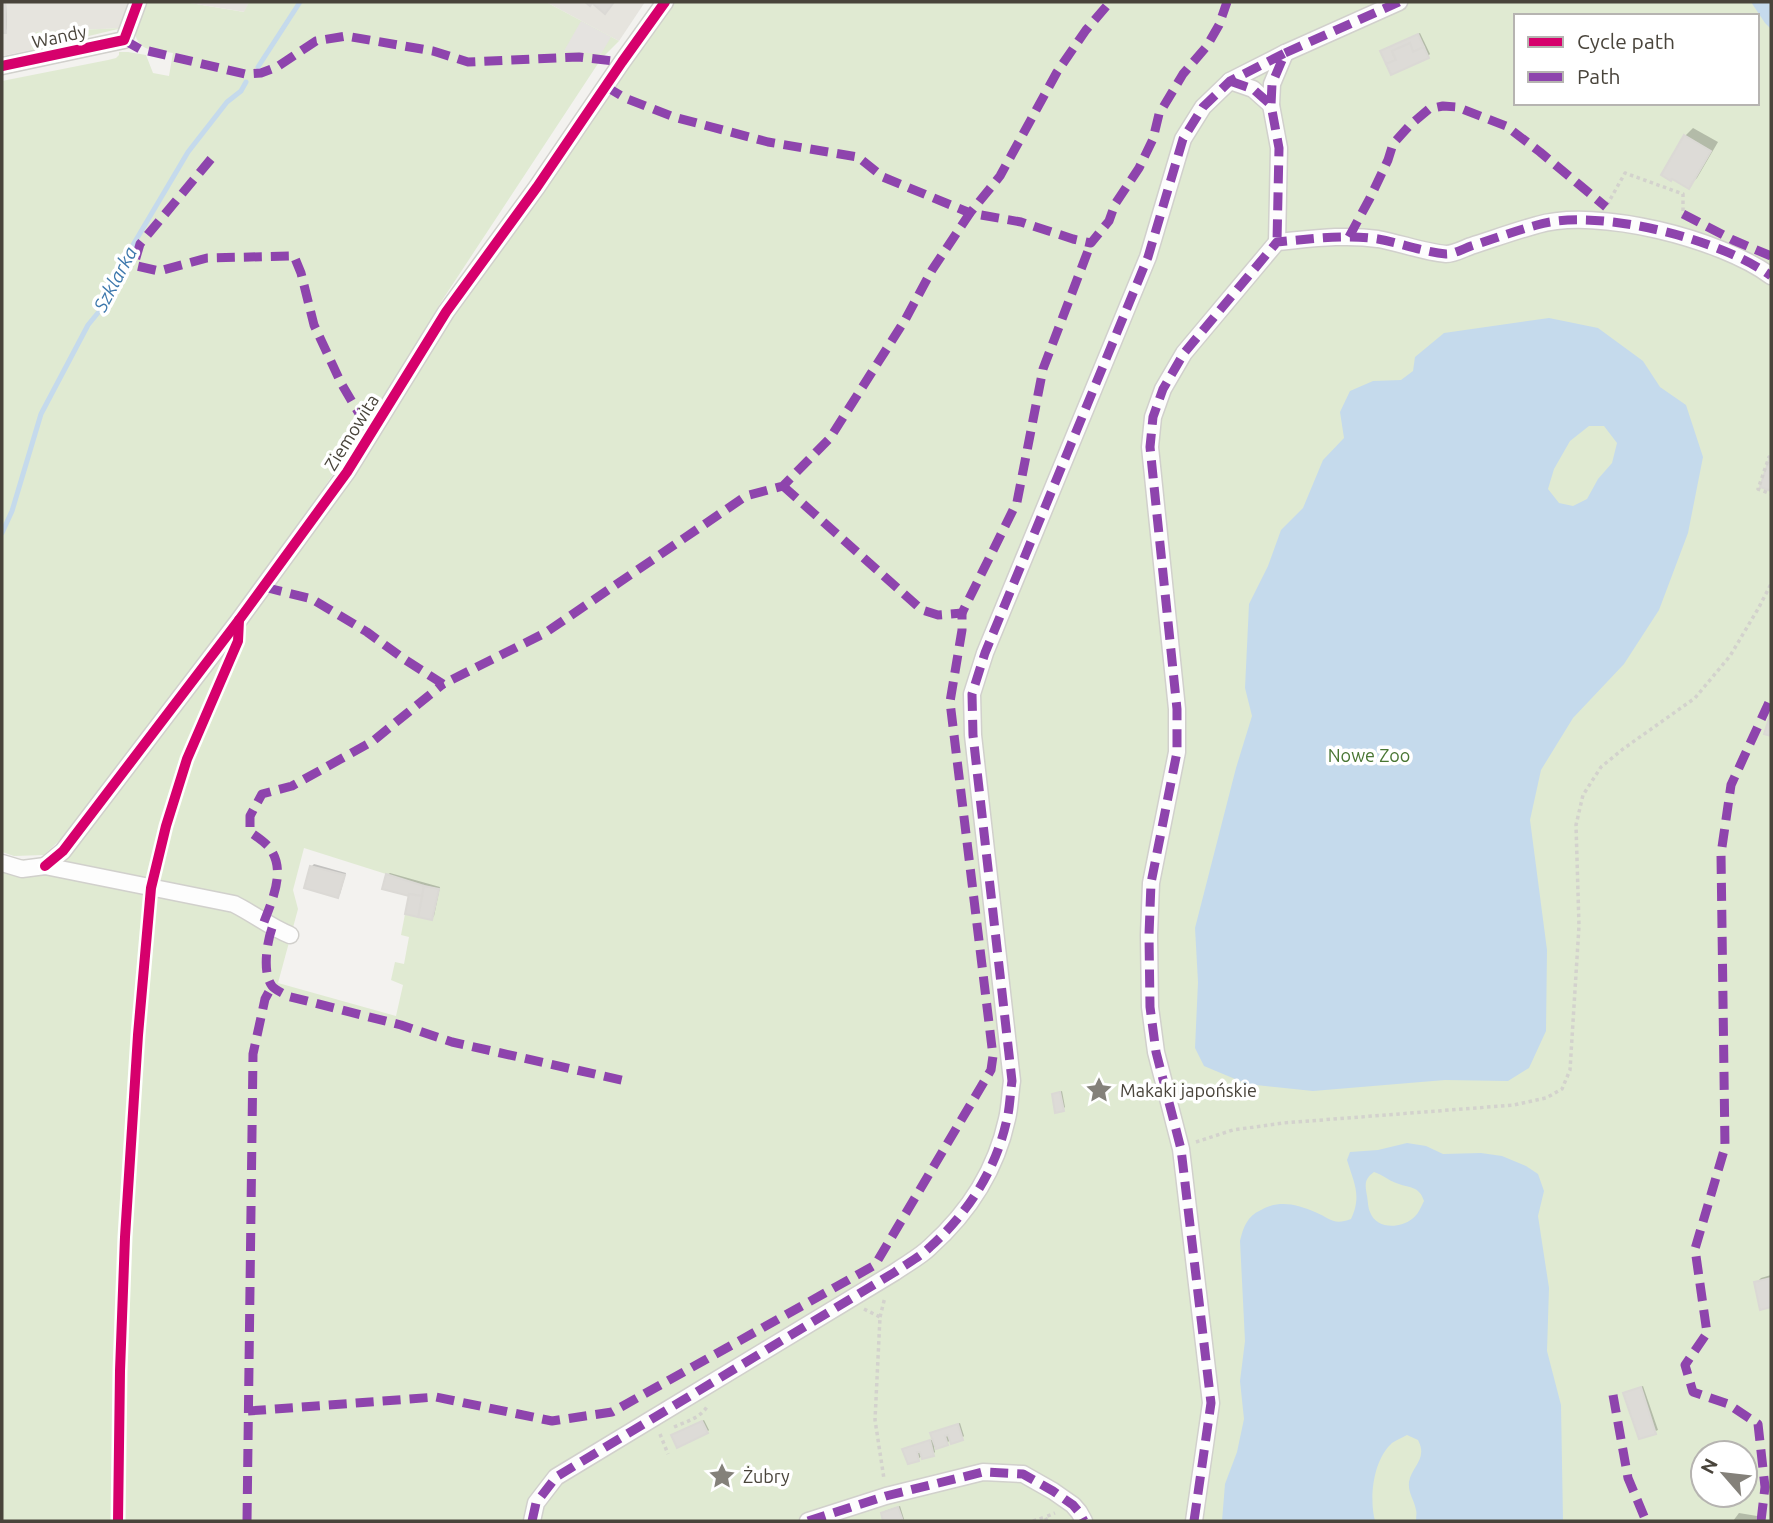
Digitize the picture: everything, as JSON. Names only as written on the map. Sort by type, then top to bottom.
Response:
[{"type":"street","name":"Wandy","points":[[2,66],[124,40],[138,2]]},
{"type":"street","name":"Ziemowita","points":[[45,866],[63,850],[239,620],[332,493],[446,312],[666,2]]},
{"type":"street","points":[[531,1521],[536,1503],[556,1477],[895,1272],[928,1249],[960,1218],[981,1186],[998,1152],[1007,1118],[1012,1081],[973,735],[972,694],[985,653],[1148,257],[1183,139],[1203,107],[1230,81],[1399,2]]},
{"type":"street","points":[[1194,1521],[1211,1403],[1181,1149],[1156,1052],[1150,1007],[1151,883],[1177,752],[1177,709],[1150,447],[1153,417],[1163,389],[1184,354],[1277,242],[1279,148],[1271,105],[1272,84],[1285,54]]},
{"type":"street","points":[[1230,81],[1253,89],[1271,105]]},
{"type":"street","points":[[1277,242],[1332,237],[1376,239],[1448,254],[1540,224],[1582,219],[1599,220],[1624,223],[1718,249],[1771,276]]},
{"type":"street","points":[[2,863],[22,869],[45,866],[234,904],[272,928],[290,935]]},
{"type":"street","points":[[808,1521],[886,1496],[984,1472],[1023,1474],[1073,1505],[1083,1521]]},
{"type":"path","points":[[1599,220],[1625,173],[1683,194],[1683,238]]},
{"type":"path","points":[[1771,458],[1769,457],[1758,489],[1771,494]]},
{"type":"path","points":[[1181,1149],[1233,1130],[1283,1123],[1514,1105],[1546,1098],[1562,1089],[1570,1070],[1579,926],[1576,825],[1583,794],[1601,767],[1695,698],[1730,656],[1771,584]]},
{"type":"path","points":[[846,1301],[880,1317],[875,1420],[886,1496]]},
{"type":"path","points":[[650,1419],[668,1454]]},
{"type":"path","points":[[1033,1521],[1045,1517]]},
{"type":"shaded area","points":[[2,2],[129,2],[122,28],[36,32],[31,50],[2,56]]},
{"type":"shaded area","points":[[184,2],[249,2],[245,12]]},
{"type":"shaded area","points":[[546,2],[645,2],[619,41]]},
{"type":"shaded area","points":[[581,21],[611,37],[601,54],[564,51]]},
{"type":"green space","points":[[145,2],[184,2],[244,12],[249,2],[546,2],[619,41],[601,59],[443,299],[379,405],[266,575],[65,835],[44,855],[14,856],[2,852],[2,81],[108,60],[116,58],[119,52],[146,55],[153,73],[169,76],[173,53],[148,49],[137,39],[135,32]]},
{"type":"green space","name":"Nowe Zoo","points":[[669,2],[1771,2],[1771,1521],[2,1521],[2,871],[55,866],[452,315]],"holes":[[[304,848],[439,889],[432,919],[405,914],[401,935],[409,937],[404,964],[395,962],[391,980],[403,985],[396,1016],[278,983],[298,909],[293,890]]]},
{"type":"green space","points":[[122,28],[31,50],[36,32]]},
{"type":"water","points":[[1751,2],[1771,2],[1771,29],[1765,23]]},
{"type":"water","points":[[1549,318],[1598,328],[1643,361],[1660,387],[1686,405],[1703,457],[1688,533],[1659,610],[1624,664],[1573,718],[1541,770],[1530,820],[1547,950],[1546,1031],[1529,1068],[1508,1081],[1445,1080],[1313,1091],[1247,1084],[1204,1066],[1195,1048],[1198,982],[1195,928],[1252,716],[1245,688],[1249,604],[1268,566],[1281,530],[1303,508],[1323,460],[1344,438],[1340,412],[1350,391],[1373,381],[1401,380],[1413,371],[1415,357],[1444,333]],"holes":[[[1589,426],[1604,426],[1617,443],[1612,463],[1598,479],[1587,499],[1573,506],[1559,503],[1548,489],[1554,469],[1570,441]]]},
{"type":"water","points":[[1407,1143],[1426,1146],[1443,1154],[1481,1153],[1502,1156],[1538,1174],[1544,1191],[1538,1216],[1549,1288],[1547,1351],[1561,1405],[1563,1521],[1416,1521],[1409,1482],[1420,1457],[1421,1447],[1418,1440],[1407,1435],[1392,1443],[1380,1459],[1372,1502],[1375,1521],[1222,1521],[1225,1484],[1237,1452],[1244,1419],[1240,1381],[1245,1341],[1240,1241],[1244,1227],[1256,1213],[1281,1204],[1301,1207],[1336,1221],[1351,1219],[1356,1196],[1347,1160],[1350,1152],[1378,1150]],"holes":[[[1374,1172],[1419,1192],[1424,1201],[1414,1217],[1395,1226],[1382,1224],[1373,1218],[1366,1185]]]},
{"type":"building","points":[[2,2],[5,2],[6,33],[2,33]]},
{"type":"building","points":[[585,2],[614,2],[605,14],[592,3],[590,6]]},
{"type":"building","points":[[1418,34],[1424,47],[1413,52],[1410,43],[1392,51],[1396,60],[1386,64],[1380,51]]},
{"type":"building","points":[[1410,43],[1413,52],[1424,47],[1429,58],[1391,75],[1386,64],[1396,60],[1392,51]]},
{"type":"building","points":[[1684,135],[1711,151],[1689,189],[1661,175]]},
{"type":"building","points":[[1769,460],[1771,461],[1771,491],[1760,487]]},
{"type":"building","points":[[1771,712],[1771,736],[1764,734]]},
{"type":"building","points":[[310,866],[345,875],[338,898],[304,888]]},
{"type":"building","points":[[386,874],[424,886],[422,896],[409,896],[382,889]]},
{"type":"building","points":[[424,886],[439,889],[432,920],[418,917]]},
{"type":"building","points":[[409,894],[422,896],[418,917],[405,914]]},
{"type":"building","points":[[1060,1092],[1064,1111],[1055,1113],[1052,1094]]},
{"type":"building","points":[[1771,1278],[1771,1307],[1760,1310],[1754,1282]]},
{"type":"building","points":[[1641,1387],[1656,1434],[1639,1439],[1623,1393]]},
{"type":"building","points":[[702,1421],[708,1433],[677,1448],[671,1435]]},
{"type":"building","points":[[958,1424],[963,1440],[951,1444],[948,1435],[945,1436],[948,1445],[936,1449],[930,1433]]},
{"type":"building","points":[[930,1440],[934,1456],[922,1459],[920,1452],[917,1452],[919,1461],[908,1464],[902,1449]]},
{"type":"building","points":[[898,1507],[903,1521],[883,1521],[881,1513]]},
{"type":"waterway","name":"Szklarka","points":[[258,67],[300,2]]},
{"type":"waterway","name":"Szklarka","points":[[2,533],[12,511],[41,414],[88,325],[106,303],[117,272],[188,152],[246,82]]},
{"type":"marked path","points":[[605,86],[625,98],[674,117],[768,142],[858,157],[883,177],[970,213],[1000,176],[1057,72],[1086,30],[1110,2]]},
{"type":"marked path","points":[[264,587],[312,599],[367,632],[443,684],[545,633],[746,496],[783,486],[830,438],[905,320],[932,270],[970,213],[1021,222],[1091,243],[1109,221],[1115,204],[1139,168],[1153,139],[1159,114],[1183,74],[1207,46],[1219,25],[1227,2]]},
{"type":"marked path","points":[[1285,53],[1399,2]]},
{"type":"marked path","points":[[124,40],[140,49],[245,74],[261,73],[277,67],[316,41],[346,36],[433,51],[468,62],[579,57],[622,62]]},
{"type":"marked path","points":[[532,1521],[536,1503],[556,1477],[895,1272],[944,1234],[979,1189],[1002,1138],[1012,1081],[973,735],[972,694],[985,653],[1148,257],[1183,139],[1203,107],[1230,81],[1285,53],[1272,84],[1271,105],[1279,148],[1277,242]]},
{"type":"marked path","points":[[1230,81],[1253,89],[1271,105]]},
{"type":"marked path","points":[[1349,237],[1388,160],[1393,144],[1429,109],[1443,106],[1457,107],[1506,126],[1606,207]]},
{"type":"marked path","points":[[211,159],[140,244],[135,261],[137,266],[159,271],[207,258],[294,256],[314,325],[341,383],[371,434]]},
{"type":"marked path","points":[[1683,214],[1771,256]]},
{"type":"marked path","points":[[1194,1521],[1211,1403],[1181,1149],[1156,1052],[1150,1007],[1151,883],[1177,752],[1177,709],[1150,447],[1153,417],[1163,389],[1184,353],[1277,242],[1353,237],[1378,239],[1446,254],[1537,225],[1592,220],[1624,223],[1691,239],[1749,262],[1771,276]]},
{"type":"marked path","points":[[783,486],[922,610],[938,615],[962,613],[1017,502],[1043,369],[1091,243]]},
{"type":"marked path","points":[[248,1411],[436,1397],[552,1421],[612,1412],[875,1265],[991,1070],[993,1056],[950,702],[962,630],[962,613]]},
{"type":"marked path","points":[[264,922],[274,893],[277,864],[268,846],[250,832],[250,816],[262,794],[292,786],[373,741],[443,684]]},
{"type":"marked path","points":[[1761,1521],[1765,1487],[1758,1424],[1728,1404],[1693,1392],[1685,1365],[1707,1333],[1695,1249],[1725,1147],[1721,854],[1731,785],[1771,698]]},
{"type":"marked path","points":[[272,928],[267,949],[267,973],[272,986],[287,996],[401,1025],[452,1042],[630,1082]]},
{"type":"marked path","points":[[247,1521],[253,1054],[265,999],[272,986]]},
{"type":"marked path","points":[[1613,1395],[1628,1478],[1646,1521]]},
{"type":"marked path","points":[[808,1521],[886,1496],[983,1472],[1023,1474],[1073,1505],[1084,1521]]},
{"type":"cycle path","points":[[2,66],[124,40],[138,2]]},
{"type":"cycle path","points":[[45,866],[63,851],[239,620],[347,472],[446,312],[537,187],[665,2]]},
{"type":"cycle path","points":[[118,1521],[125,1237],[151,888],[166,826],[187,759],[238,641],[239,620]]},
{"type":"place","name":"Makaki japońskie","points":[[1099,1090]]},
{"type":"place","name":"Żubry","points":[[722,1476]]}]
